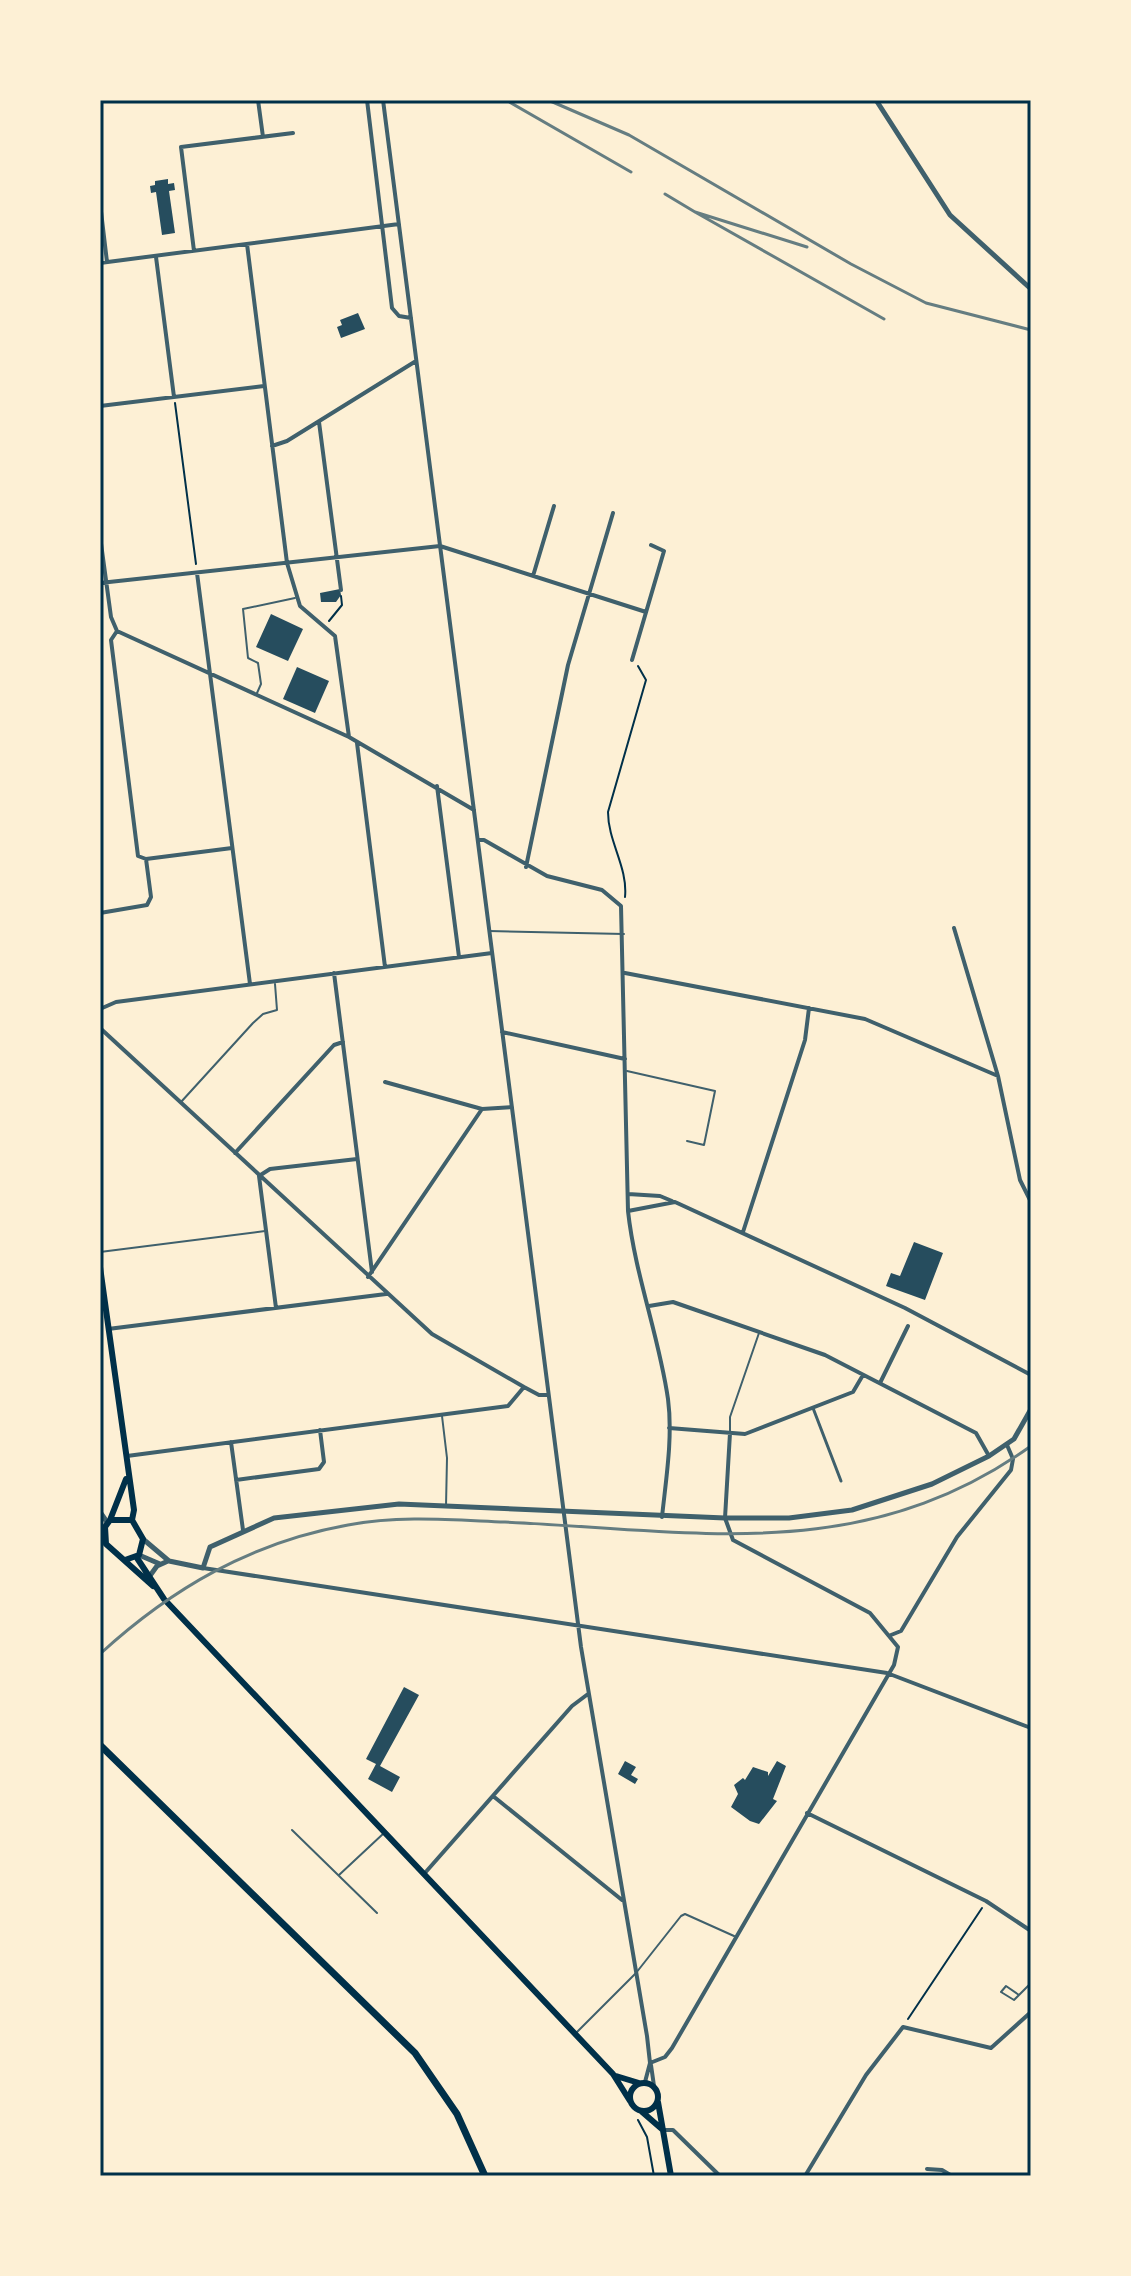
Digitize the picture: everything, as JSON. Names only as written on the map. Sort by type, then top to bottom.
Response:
[{"type":"main road","points":[[100,1267],[132,1520],[143,1539],[138,1556],[153,1586]]},
{"type":"main road","points":[[127,1476],[106,1525],[104,1540],[110,1549],[153,1586],[613,2074],[630,2101],[663,2130]]},
{"type":"main road","points":[[106,1525],[132,1520]]},
{"type":"main road","points":[[125,1560],[138,1556]]},
{"type":"main road","points":[[100,1745],[415,2053],[457,2114],[485,2176]]},
{"type":"main road","points":[[613,2074],[654,2086],[671,2176]]},
{"type":"main road","points":[[630,2101],[632,2088],[642,2083]]},
{"type":"main road","points":[[639,2110],[653,2109],[658,2102]]},
{"type":"street","points":[[258,100],[263,137]]},
{"type":"street","points":[[367,100],[392,308],[399,316],[411,318]]},
{"type":"street","points":[[383,100],[578,1624],[650,2063],[654,2069],[654,2086]]},
{"type":"street","points":[[876,100],[950,215],[1031,289]]},
{"type":"street","points":[[194,251],[181,147],[293,133]]},
{"type":"street","points":[[100,203],[107,262]]},
{"type":"street","points":[[100,263],[399,224]]},
{"type":"street","points":[[247,244],[287,563],[296,598],[307,613],[325,625],[337,645],[349,737]]},
{"type":"street","points":[[156,256],[174,397]]},
{"type":"street","points":[[272,446],[287,441],[416,361]]},
{"type":"street","points":[[100,406],[264,386]]},
{"type":"street","points":[[319,422],[341,590]]},
{"type":"street","points":[[533,576],[554,506]]},
{"type":"street","points":[[526,867],[568,665],[613,513]]},
{"type":"street","points":[[100,536],[103,583],[117,631],[349,737],[474,810]]},
{"type":"street","points":[[632,660],[664,551],[651,545]]},
{"type":"street","points":[[103,583],[440,546],[646,612]]},
{"type":"street","points":[[197,573],[250,984]]},
{"type":"street","points":[[117,631],[111,640],[138,856],[146,859],[232,848]]},
{"type":"street","points":[[357,742],[385,967]]},
{"type":"street","points":[[437,786],[459,957]]},
{"type":"street","points":[[478,840],[484,840],[526,867],[602,890],[621,906],[628,1211],[632,1244],[649,1306],[668,1401],[662,1517]]},
{"type":"street","points":[[100,913],[147,905],[151,897],[146,859]]},
{"type":"street","points":[[954,928],[998,1076],[1020,1180],[1031,1202]]},
{"type":"street","points":[[100,1009],[116,1002],[492,953]]},
{"type":"street","points":[[334,973],[372,1272]]},
{"type":"street","points":[[624,973],[865,1019],[998,1076]]},
{"type":"street","points":[[743,1233],[805,1040],[809,1008]]},
{"type":"street","points":[[100,1028],[432,1334],[539,1395],[548,1395]]},
{"type":"street","points":[[502,1032],[625,1059]]},
{"type":"street","points":[[235,1153],[334,1045],[343,1042]]},
{"type":"street","points":[[385,1082],[482,1109],[512,1107]]},
{"type":"street","points":[[368,1277],[482,1109]]},
{"type":"street","points":[[259,1176],[270,1169],[357,1159]]},
{"type":"street","points":[[259,1176],[276,1308]]},
{"type":"street","points":[[628,1194],[660,1196],[675,1202],[905,1308],[1031,1375]]},
{"type":"street","points":[[628,1211],[675,1202]]},
{"type":"street","points":[[108,1329],[386,1294]]},
{"type":"street","points":[[649,1306],[673,1302],[825,1355],[976,1433],[989,1456]]},
{"type":"street","points":[[880,1383],[908,1326]]},
{"type":"street","points":[[669,1428],[745,1434],[853,1392],[863,1375]]},
{"type":"street","points":[[124,1456],[508,1406],[524,1387]]},
{"type":"street","points":[[813,1408],[841,1481]]},
{"type":"street","points":[[203,1568],[210,1547],[274,1518],[399,1504],[725,1518],[789,1518],[852,1510],[932,1484],[989,1456],[1018,1434],[1031,1409]]},
{"type":"street","points":[[236,1480],[319,1469],[324,1462],[320,1430]]},
{"type":"street","points":[[642,2083],[650,2063],[665,2057],[672,2048],[734,1936],[894,1665],[898,1647],[870,1613],[733,1540],[725,1518],[730,1433]]},
{"type":"street","points":[[231,1442],[243,1530]]},
{"type":"street","points":[[891,1635],[901,1631],[964,1527],[1011,1470],[1013,1459],[1007,1445]]},
{"type":"street","points":[[100,1512],[106,1525]]},
{"type":"street","points":[[143,1539],[169,1561],[203,1568],[887,1673],[1031,1728]]},
{"type":"street","points":[[100,1550],[110,1549]]},
{"type":"street","points":[[138,1556],[161,1564]]},
{"type":"street","points":[[149,1577],[161,1564],[169,1561]]},
{"type":"street","points":[[424,1874],[572,1706],[588,1694]]},
{"type":"street","points":[[493,1796],[623,1900]]},
{"type":"street","points":[[807,1813],[986,1901],[1031,1931]]},
{"type":"street","points":[[805,2176],[860,2084],[903,2027],[991,2048],[1031,2012]]},
{"type":"street","points":[[663,2130],[673,2130],[720,2176]]},
{"type":"street","points":[[927,2169],[942,2170],[952,2176]]},
{"type":"lane","points":[[256,696],[261,684],[258,663],[248,658],[243,609],[296,598]]},
{"type":"lane","points":[[489,931],[624,934]]},
{"type":"lane","points":[[181,1103],[253,1023],[263,1014],[277,1010],[275,981]]},
{"type":"lane","points":[[626,1071],[715,1091],[704,1145],[687,1141]]},
{"type":"lane","points":[[100,1252],[266,1231]]},
{"type":"lane","points":[[730,1433],[730,1417],[759,1333]]},
{"type":"lane","points":[[441,1415],[447,1458],[446,1506]]},
{"type":"lane","points":[[292,1830],[377,1913]]},
{"type":"lane","points":[[339,1875],[385,1832]]},
{"type":"lane","points":[[575,2035],[636,1973],[685,1914],[734,1936]]},
{"type":"lane","points":[[1019,1995],[1031,1983]]},
{"type":"path","points":[[174,397],[197,573]]},
{"type":"path","points":[[325,625],[342,605],[341,590]]},
{"type":"path","points":[[621,906],[626,888],[624,873],[609,830],[608,812],[646,680],[632,660]]},
{"type":"path","points":[[903,2027],[986,1901]]},
{"type":"path","points":[[639,2110],[654,2176]]},
{"type":"building","points":[[168,179],[168,184],[174,183],[175,190],[169,191],[175,233],[162,235],[156,192],[151,193],[150,186],[155,185],[155,181]]},
{"type":"building","points":[[358,313],[365,329],[341,338],[337,327],[342,325],[340,320]]},
{"type":"building","points":[[340,589],[341,595],[336,602],[321,602],[320,593]]},
{"type":"building","points":[[271,614],[303,629],[288,661],[256,647]]},
{"type":"building","points":[[297,667],[329,681],[315,713],[283,699]]},
{"type":"building","points":[[914,1242],[943,1253],[925,1300],[886,1286],[891,1273],[900,1276]]},
{"type":"building","points":[[404,1687],[419,1695],[380,1766],[400,1777],[392,1792],[368,1779],[376,1764],[366,1759]]},
{"type":"building","points":[[625,1761],[636,1767],[631,1775],[638,1779],[635,1784],[618,1774]]},
{"type":"building","points":[[777,1761],[786,1766],[773,1799],[777,1801],[759,1824],[750,1821],[731,1807],[738,1794],[734,1785],[743,1778],[745,1780],[753,1767],[768,1772],[768,1776]]},
{"type":"railway","points":[[506,100],[631,172]]},
{"type":"railway","points":[[548,100],[629,135],[851,264],[926,303],[1031,330]]},
{"type":"railway","points":[[665,194],[695,212],[807,247]]},
{"type":"railway","points":[[695,212],[884,319]]},
{"type":"railway","points":[[100,1654],[156,1608],[215,1571],[279,1543],[348,1525],[407,1519],[447,1519],[712,1534],[777,1532],[841,1525],[905,1510],[968,1484],[1031,1446]]}]
